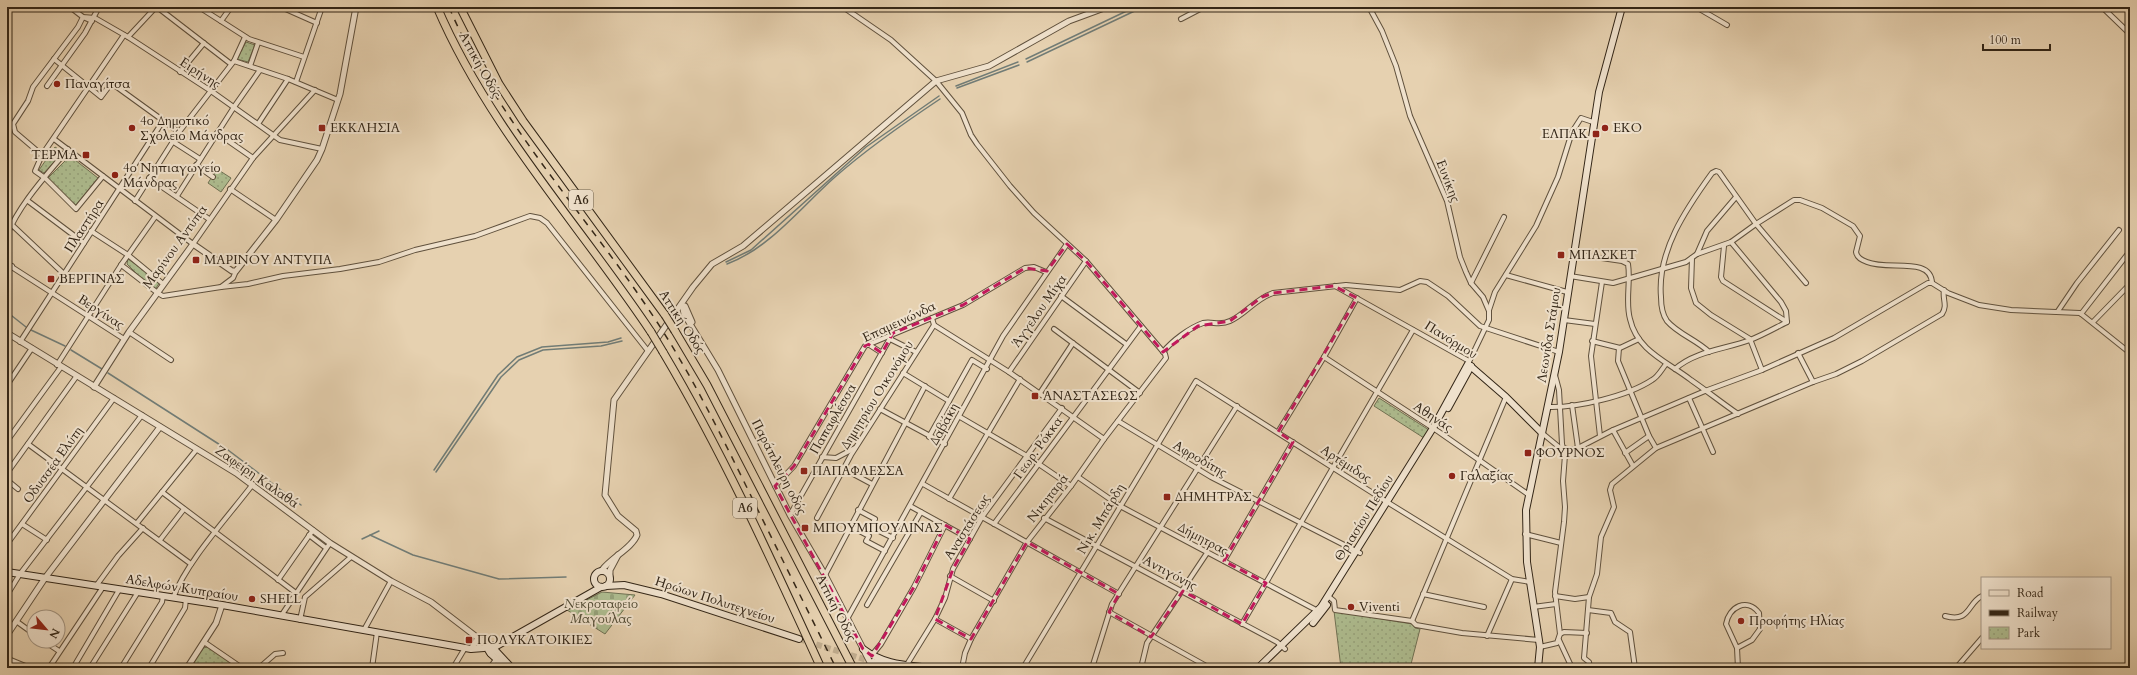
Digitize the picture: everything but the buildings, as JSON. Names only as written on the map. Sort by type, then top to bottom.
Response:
[{"type":"highway","points":[[432,7],[444,23]]},
{"type":"highway","name":"Αττική Οδός","points":[[438,7],[444,23],[472,78],[505,131],[604,264],[651,332],[691,399],[718,451],[821,668]]},
{"type":"highway","name":"Αττική Οδός","points":[[460,7],[499,84],[523,121],[675,330],[707,385],[853,668]]},
{"type":"main road","name":"Λεωνίδα Στάμου","points":[[1538,668],[1539,644],[1533,607],[1525,534],[1526,510],[1559,352],[1593,122],[1603,73],[1622,7]]},
{"type":"main road","name":"Πανόρμου","points":[[1469,364],[1506,397],[1542,433]]},
{"type":"main road","name":"Θριασίου Πεδίου","points":[[1258,668],[1321,612],[1435,429],[1469,364]]},
{"type":"main road","points":[[602,570],[610,576],[609,584],[603,587],[594,582],[596,573],[602,570]]},
{"type":"main road","name":"Αδελφών Κυπραίου","points":[[7,572],[186,599],[468,648],[491,649]]},
{"type":"main road","name":"Ηρώων Πολυτεχνείου","points":[[610,576],[624,585],[661,594],[799,639]]},
{"type":"main road","name":"Ηρώων Πολυτεχνείου","points":[[582,598],[590,592],[594,582]]},
{"type":"main road","name":"Ηρώων Πολυτεχνείου","points":[[491,649],[603,587],[624,585]]},
{"type":"main road","name":"Θριασίου Πεδίου","points":[[1264,668],[1283,647]]},
{"type":"main road","points":[[491,649],[496,659],[511,668]]},
{"type":"main road","points":[[491,649],[511,668]]},
{"type":"main road","points":[[863,649],[873,662],[896,668]]},
{"type":"main road","points":[[873,662],[906,667],[930,668]]},
{"type":"street","points":[[42,155],[15,132],[13,124],[28,101],[33,87],[78,27],[83,17],[70,7]]},
{"type":"street","points":[[47,86],[94,20],[99,7]]},
{"type":"street","points":[[103,176],[76,209],[45,178],[35,171],[42,155],[88,86],[126,36],[156,7],[232,63],[250,66],[288,79],[338,100]]},
{"type":"street","points":[[199,7],[245,37],[258,43],[304,57]]},
{"type":"street","points":[[220,21],[230,7]]},
{"type":"street","points":[[281,7],[287,8],[317,23]]},
{"type":"street","points":[[296,82],[322,7]]},
{"type":"street","points":[[221,287],[229,282],[276,220],[317,160],[338,100],[356,7]]},
{"type":"street","points":[[843,7],[891,40],[936,81],[962,113],[971,135],[1010,186],[1034,212],[1086,261],[1163,352],[1170,343],[1204,323],[1221,324],[1230,321],[1262,297],[1273,293],[1334,286],[1361,285],[1400,290],[1413,282],[1420,280],[1427,282],[1448,296],[1470,318],[1485,329],[1559,352]]},
{"type":"street","points":[[602,570],[607,563],[634,540],[637,535],[636,531],[616,514],[605,495],[612,408],[618,392],[682,302],[712,264],[743,246],[936,81],[989,66],[1069,21],[1107,7]]},
{"type":"street","points":[[1181,19],[1204,7]]},
{"type":"street","name":"Ευνίκης","points":[[1369,7],[1382,31],[1396,66],[1410,116],[1447,201],[1460,257],[1471,283],[1483,297],[1489,311]]},
{"type":"street","points":[[1696,7],[1727,25]]},
{"type":"street","points":[[2102,7],[2130,34]]},
{"type":"street","name":"Ειρήνης","points":[[83,17],[94,20],[126,36],[210,91],[280,140],[322,149]]},
{"type":"street","points":[[135,201],[172,141],[232,63],[245,37]]},
{"type":"street","points":[[180,72],[204,42]]},
{"type":"street","points":[[250,66],[258,43]]},
{"type":"street","points":[[54,59],[101,97],[110,86],[114,85],[179,132]]},
{"type":"street","points":[[177,196],[217,133],[260,70]]},
{"type":"street","points":[[258,124],[288,79]]},
{"type":"street","name":"Μαρίνου Αντύπα","points":[[94,387],[124,338],[162,283],[193,244],[253,158],[315,90]]},
{"type":"street","points":[[1469,364],[1489,320],[1489,311],[1495,292],[1536,226],[1558,177],[1575,127],[1581,118],[1593,122]]},
{"type":"street","name":"Πλαστήρα","points":[[20,342],[91,231],[120,189],[162,121]]},
{"type":"street","points":[[217,133],[253,158]]},
{"type":"street","points":[[54,139],[155,217],[232,271],[236,271]]},
{"type":"street","points":[[172,141],[200,159]]},
{"type":"street","points":[[7,235],[11,224],[28,200],[68,149]]},
{"type":"street","points":[[196,165],[214,177]]},
{"type":"street","points":[[1709,352],[1672,326],[1665,316],[1660,290],[1662,268],[1666,251],[1680,221],[1712,173],[1716,171],[1719,172],[1756,224],[1806,283]]},
{"type":"street","points":[[149,178],[209,219]]},
{"type":"street","points":[[230,190],[276,220]]},
{"type":"street","points":[[1697,254],[1707,231],[1736,197]]},
{"type":"street","points":[[28,200],[84,243]]},
{"type":"street","points":[[1570,276],[1613,283],[1686,262],[1697,254],[1724,246],[1731,242],[1794,200],[1808,202],[1822,208],[1853,226],[1860,236],[1856,252],[1860,259],[1883,266],[1918,266],[1926,268],[1930,273],[1932,283]]},
{"type":"street","points":[[121,265],[140,278],[160,295],[170,296],[191,290],[248,284],[282,276],[340,269],[379,262],[414,250],[475,236],[525,218],[535,216],[547,223],[648,351]]},
{"type":"street","points":[[7,441],[59,366],[121,265],[155,217]]},
{"type":"street","points":[[1471,283],[1504,217]]},
{"type":"street","points":[[11,224],[64,274]]},
{"type":"street","points":[[2058,311],[2073,288],[2119,230]]},
{"type":"street","points":[[91,231],[128,255],[162,283]]},
{"type":"street","points":[[1731,242],[1781,302],[1786,311],[1787,322]]},
{"type":"street","name":"Δαβάκη","points":[[847,619],[1004,336],[1046,272],[1067,244]]},
{"type":"street","points":[[1724,246],[1721,277],[1723,281],[1787,322]]},
{"type":"street","points":[[2081,314],[2130,251]]},
{"type":"street","points":[[1574,254],[1626,262],[1628,266],[1628,305],[1630,320],[1639,339],[1656,358],[1675,369],[1738,414]]},
{"type":"street","points":[[1692,258],[1691,288],[1696,303],[1750,340],[1762,370]]},
{"type":"street","name":"Άγγελου Μίχα","points":[[1009,372],[1086,261]]},
{"type":"street","name":"Βεργίνας","points":[[7,264],[124,338]]},
{"type":"street","points":[[7,273],[12,266]]},
{"type":"street","name":"Επαμεινώνδα","points":[[775,486],[794,466],[860,352],[868,344],[963,305],[1025,268],[1034,267],[1046,272]]},
{"type":"street","points":[[1506,275],[1567,292]]},
{"type":"street","points":[[1600,436],[1591,365],[1592,341],[1602,282]]},
{"type":"street","points":[[1542,433],[1559,447],[1571,450],[1578,448],[1613,430],[1705,391],[1762,370],[1834,338],[1923,285],[1932,283],[1944,290],[1979,305],[2011,310],[2058,311],[2081,314],[2093,322],[2130,353]]},
{"type":"street","points":[[2093,322],[2130,284]]},
{"type":"street","name":"Πανόρμου","points":[[1334,286],[1413,330],[1469,364]]},
{"type":"street","points":[[1590,668],[1589,662],[1584,658],[1589,597],[1597,574],[1601,538],[1614,507],[1610,486],[1656,448],[1813,382],[1836,374],[1862,361],[1910,331],[1937,318],[1945,310],[1944,290]]},
{"type":"street","points":[[1061,296],[1126,344]]},
{"type":"street","points":[[1278,432],[1324,357],[1357,298]]},
{"type":"street","name":"Παράπλευρη οδός","points":[[682,302],[684,314],[718,370],[790,515],[825,575],[863,649],[873,662]]},
{"type":"street","points":[[932,318],[934,325],[1020,379],[1073,415],[1104,439]]},
{"type":"street","points":[[1564,320],[1595,324]]},
{"type":"street","points":[[1675,369],[1709,352],[1750,340],[1787,322]]},
{"type":"street","name":"Δημητρίου Οικονόμου","points":[[817,518],[857,446],[934,325]]},
{"type":"street","name":"Γεωρ. Ρόκκα","points":[[994,524],[1140,326]]},
{"type":"street","points":[[1054,329],[1140,393]]},
{"type":"street","points":[[1242,624],[1266,585],[1333,466],[1378,393],[1413,330]]},
{"type":"street","points":[[129,332],[171,360]]},
{"type":"street","name":"Παπαφλέσσα","points":[[790,515],[894,333]]},
{"type":"street","name":"Ζαφείρη Καλαθά","points":[[7,334],[253,484],[330,543],[391,581],[431,602],[491,649]]},
{"type":"street","points":[[890,339],[916,352]]},
{"type":"street","points":[[1592,341],[1619,348],[1639,339]]},
{"type":"street","points":[[1040,393],[1073,343]]},
{"type":"street","points":[[868,344],[882,353]]},
{"type":"street","points":[[7,385],[32,348]]},
{"type":"street","points":[[1619,348],[1618,361],[1649,436],[1656,448]]},
{"type":"street","name":"Νικηταρά","points":[[962,668],[965,653],[972,639],[1027,542],[1044,518],[1078,477],[1104,439],[1164,362],[1166,358],[1163,352]]},
{"type":"street","points":[[1798,353],[1813,382]]},
{"type":"street","name":"Αθηνάς","points":[[1324,357],[1435,429],[1529,495]]},
{"type":"street","points":[[929,437],[972,360],[987,369]]},
{"type":"street","points":[[1548,407],[1560,407],[1612,398],[1652,380],[1666,364]]},
{"type":"street","points":[[903,372],[949,401]]},
{"type":"street","points":[[1330,597],[1335,610],[1412,621],[1416,625],[1539,644],[1557,643],[1560,634],[1555,596],[1565,507],[1559,390],[1555,374]]},
{"type":"street","points":[[7,473],[76,377]]},
{"type":"street","points":[[949,499],[1020,379]]},
{"type":"street","name":"Αρτέμιδος","points":[[1196,380],[1333,466],[1388,504],[1447,538],[1512,579],[1530,582]]},
{"type":"street","name":"Νικ. Μπάρδη","points":[[1023,668],[1196,380]]},
{"type":"street","points":[[825,575],[904,423],[925,386]]},
{"type":"street","points":[[1412,621],[1506,397]]},
{"type":"street","name":"Οδυσσέα Ελύτη","points":[[7,544],[58,472],[63,469],[114,398]]},
{"type":"street","points":[[1689,398],[1702,429],[1714,452]]},
{"type":"street","points":[[1572,405],[1578,448]]},
{"type":"street","points":[[1092,668],[1109,612],[1237,406]]},
{"type":"street","name":"Αναστάσεως","points":[[906,667],[935,619],[945,598],[953,569],[982,517],[1062,408]]},
{"type":"street","points":[[880,409],[944,444]]},
{"type":"street","points":[[7,595],[20,574],[142,415]]},
{"type":"street","points":[[960,417],[1027,456],[1071,486]]},
{"type":"street","name":"Αφροδίτης","points":[[1118,421],[1197,470],[1300,524],[1358,552]]},
{"type":"street","points":[[7,635],[45,578],[160,427]]},
{"type":"street","points":[[1613,430],[1633,466]]},
{"type":"street","points":[[1625,453],[1649,436]]},
{"type":"street","points":[[1224,562],[1293,442]]},
{"type":"street","points":[[28,444],[191,564]]},
{"type":"street","points":[[822,457],[836,458],[857,446]]},
{"type":"street","points":[[137,523],[197,449]]},
{"type":"street","points":[[844,469],[872,484]]},
{"type":"street","name":"Δήμητρας","points":[[1078,477],[1120,506],[1266,585],[1321,612]]},
{"type":"street","points":[[7,480],[18,489]]},
{"type":"street","points":[[173,598],[178,584],[191,564],[253,484]]},
{"type":"street","points":[[923,484],[1119,594]]},
{"type":"street","points":[[162,492],[296,593]]},
{"type":"street","points":[[910,506],[970,539]]},
{"type":"street","points":[[160,540],[184,509]]},
{"type":"street","points":[[858,510],[875,519],[871,527],[893,538]]},
{"type":"street","points":[[867,605],[921,512]]},
{"type":"street","name":"Αντιγόνης","points":[[1044,518],[1137,566],[1283,647]]},
{"type":"street","points":[[22,524],[47,540]]},
{"type":"street","points":[[873,662],[881,644],[914,587],[945,525]]},
{"type":"street","points":[[850,526],[869,536],[866,541],[885,551]]},
{"type":"street","points":[[49,668],[118,556],[143,528]]},
{"type":"street","points":[[278,580],[313,530]]},
{"type":"street","points":[[1525,534],[1561,543]]},
{"type":"street","points":[[309,535],[326,548]]},
{"type":"street","points":[[281,616],[330,543]]},
{"type":"street","points":[[610,576],[610,570],[620,553]]},
{"type":"street","points":[[1141,668],[1147,643],[1207,553]]},
{"type":"street","points":[[300,620],[305,597],[351,557]]},
{"type":"street","points":[[950,576],[994,601]]},
{"type":"street","points":[[1487,636],[1512,579]]},
{"type":"street","points":[[364,630],[391,581]]},
{"type":"street","points":[[73,668],[119,590]]},
{"type":"street","points":[[90,668],[138,592]]},
{"type":"street","points":[[1423,594],[1484,607]]},
{"type":"street","points":[[121,668],[162,602],[163,596]]},
{"type":"street","points":[[1555,596],[1575,599],[1589,597]]},
{"type":"street","points":[[1945,616],[1960,617],[1981,597]]},
{"type":"street","points":[[149,668],[185,608],[186,599]]},
{"type":"street","points":[[1533,607],[1556,604]]},
{"type":"street","points":[[1737,648],[1752,640],[1760,629],[1759,613],[1748,604],[1742,604],[1735,608],[1726,621],[1727,630],[1737,648],[1738,668]]},
{"type":"street","points":[[187,668],[216,623],[222,605]]},
{"type":"street","points":[[1588,610],[1611,613],[1616,622],[1630,632],[1635,668]]},
{"type":"street","points":[[1109,612],[1151,637],[1210,668]]},
{"type":"street","points":[[935,619],[972,639]]},
{"type":"street","points":[[16,621],[26,628]]},
{"type":"street","points":[[372,668],[377,632]]},
{"type":"street","points":[[1560,634],[1564,632],[1587,633]]},
{"type":"street","points":[[453,668],[468,648],[478,638]]},
{"type":"street","points":[[1559,639],[1572,668]]},
{"type":"street","points":[[1956,668],[1981,639]]},
{"type":"street","points":[[204,642],[242,668]]},
{"type":"street","points":[[259,668],[275,654],[283,653]]},
{"type":"street","points":[[7,659],[29,668]]},
{"type":"street","points":[[490,668],[496,659]]},
{"type":"highlighted area","points":[[1067,244],[1086,261],[1163,352],[1198,326],[1230,321],[1262,297],[1273,293],[1334,286],[1357,298],[1278,432],[1293,442],[1224,561],[1266,583],[1242,624],[1183,591],[1151,637],[1109,612],[1119,594],[1027,542],[971,639],[935,619],[953,569],[970,539],[945,525],[914,587],[872,656],[863,649],[775,486],[794,466],[865,346],[868,344],[882,353],[893,333],[963,305],[1025,268],[1047,271]]},
{"type":"green space","points":[[246,42],[255,45],[248,62],[237,59]]},
{"type":"green space","points":[[55,147],[63,152],[44,173],[39,170]]},
{"type":"green space","points":[[70,156],[98,178],[76,205],[61,194],[48,178]]},
{"type":"green space","points":[[217,169],[231,178],[221,192],[208,183]]},
{"type":"green space","points":[[128,259],[160,282],[154,291],[127,264]]},
{"type":"green space","points":[[1379,398],[1429,430],[1424,438],[1374,406]]},
{"type":"green space","name":"Νεκροταφείο Μαγούλας","points":[[602,592],[635,595],[605,634],[567,610]]},
{"type":"green space","points":[[1334,611],[1412,624],[1415,628],[1420,629],[1410,668],[1341,668]]},
{"type":"green space","points":[[208,647],[238,668],[190,668],[203,648]]},
{"type":"waterway","points":[[1026,59],[1135,7]]},
{"type":"waterway","points":[[1027,62],[1143,7]]},
{"type":"waterway","points":[[956,86],[1018,62]]},
{"type":"waterway","points":[[957,88],[1019,65]]},
{"type":"waterway","points":[[726,262],[751,250],[866,147],[939,96]]},
{"type":"waterway","points":[[727,264],[743,257],[757,248],[784,226],[835,177],[860,156],[886,136],[940,99]]},
{"type":"waterway","points":[[7,312],[26,327]]},
{"type":"waterway","points":[[31,330],[65,346]]},
{"type":"waterway","points":[[434,470],[498,375],[517,357],[542,347],[608,342],[621,338]]},
{"type":"waterway","points":[[436,472],[501,377],[519,360],[543,350],[601,346],[622,341]]},
{"type":"waterway","points":[[71,350],[102,369]]},
{"type":"waterway","points":[[108,373],[228,450],[301,505]]},
{"type":"waterway","points":[[362,539],[379,531]]},
{"type":"waterway","points":[[370,535],[413,555],[499,579],[566,577]]},
{"type":"tunnel","points":[[799,639],[873,662]]},
{"type":"railway","points":[[449,7],[469,50],[519,131],[630,283],[657,322],[684,366],[720,433],[836,668]]},
{"type":"place","name":"Παναγίτσα","points":[[57,84]]},
{"type":"place","name":"4ο Δημοτικό Σχολείο Μάνδρας","points":[[132,128]]},
{"type":"place","name":"ΕΚΚΛΗΣΙΑ","points":[[322,128]]},
{"type":"place","name":"EKO","points":[[1605,128]]},
{"type":"place","name":"ΕΛΠΑΚ","points":[[1596,134]]},
{"type":"place","name":"ΤΕΡΜΑ","points":[[86,155]]},
{"type":"place","name":"4ο Νηπιαγωγείο Μάνδρας","points":[[115,175]]},
{"type":"place","name":"ΜΠΑΣΚΕΤ","points":[[1561,255]]},
{"type":"place","name":"ΜΑΡΙΝΟΥ ΑΝΤΥΠΑ","points":[[196,260]]},
{"type":"place","name":"ΒΕΡΓΙΝΑΣ","points":[[51,279]]},
{"type":"place","name":"ΑΝΑΣΤΑΣΕΩΣ","points":[[1035,396]]},
{"type":"place","name":"ΦΟΥΡΝΟΣ","points":[[1528,453]]},
{"type":"place","name":"ΠΑΠΑΦΛΕΣΣΑ","points":[[804,471]]},
{"type":"place","name":"Γαλαξίας","points":[[1452,476]]},
{"type":"place","name":"ΔΗΜΗΤΡΑΣ","points":[[1167,497]]},
{"type":"place","name":"ΜΠΟΥΜΠΟΥΛΙΝΑΣ","points":[[805,528]]},
{"type":"place","name":"SHELL","points":[[252,599]]},
{"type":"place","name":"Viventi","points":[[1351,607]]},
{"type":"place","name":"Προφήτης Ηλίας","points":[[1741,621]]},
{"type":"place","name":"ΠΟΛΥΚΑΤΟΙΚΙΕΣ","points":[[469,640]]}]
